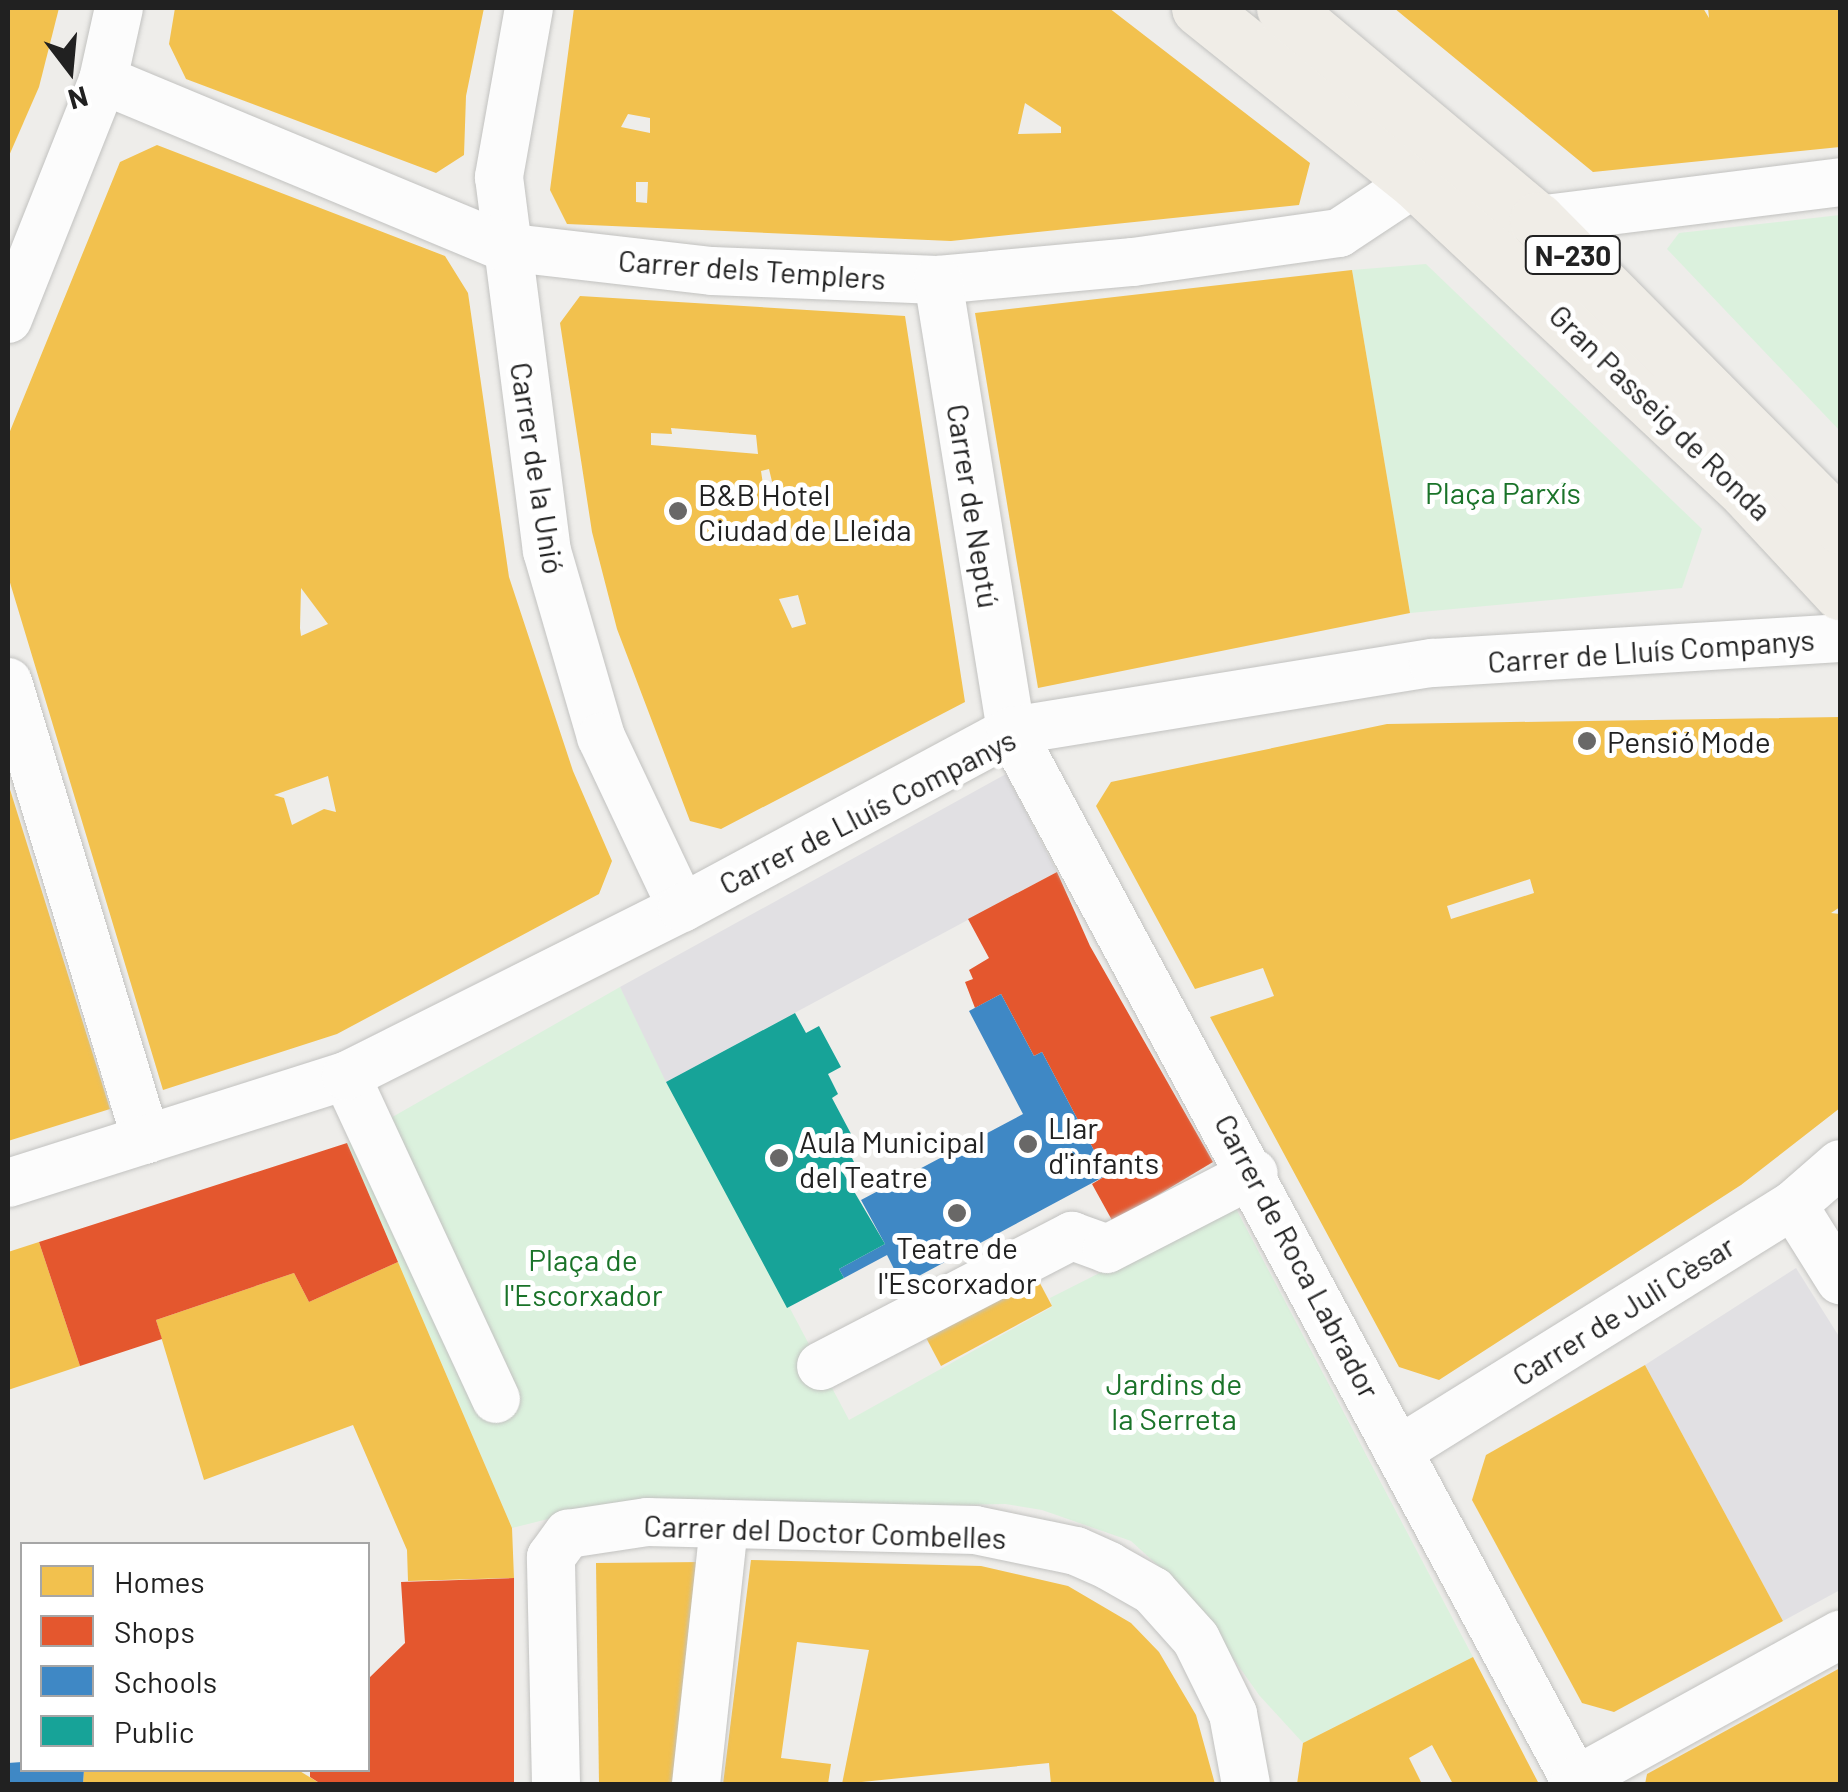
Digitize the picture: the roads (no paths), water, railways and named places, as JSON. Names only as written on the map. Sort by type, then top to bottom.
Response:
[{"type":"main road","name":"Gran Passeig de Ronda","points":[[1199,8],[1416,182],[1748,492],[1840,592]]},
{"type":"main road","name":"Gran Passeig de Ronda","points":[[1284,8],[1538,220],[1840,526]]},
{"type":"street","points":[[8,319],[103,80],[120,8]]},
{"type":"street","name":"Carrer de la Unió","points":[[529,8],[499,176],[504,247],[547,551],[602,737],[682,908]]},
{"type":"street","name":"Carrer dels Templers","points":[[103,80],[504,247],[712,271],[938,280],[1339,232],[1416,182]]},
{"type":"street","points":[[1538,220],[1840,182]]},
{"type":"street","name":"Carrer de Neptú","points":[[938,280],[1011,732]]},
{"type":"street","name":"Carrer de Lluís Companys","points":[[8,1183],[346,1076],[682,908],[1011,732],[1433,663],[1840,638]]},
{"type":"street","points":[[8,682],[146,1140]]},
{"type":"street","name":"Carrer de Roca Labrador","points":[[1011,732],[1254,1172],[1576,1782]]},
{"type":"street","points":[[346,1076],[496,1399]]},
{"type":"street","name":"Carrer de Juli Cèsar","points":[[1401,1449],[1793,1204],[1840,1164]]},
{"type":"street","points":[[821,1366],[1072,1236],[1107,1249],[1254,1172]]},
{"type":"street","points":[[1793,1204],[1840,1280]]},
{"type":"street","name":"Carrer del Doctor Combelles","points":[[556,1784],[551,1557],[568,1534],[647,1522],[975,1530],[1076,1551],[1153,1591],[1196,1639],[1237,1724],[1246,1784]]},
{"type":"street","points":[[696,1784],[724,1524]]},
{"type":"street","points":[[1576,1782],[1840,1635]]},
{"type":"place","name":"B&B Hotel Ciudad de Lleida","points":[[678,511]]},
{"type":"place","name":"Pensió Mode","points":[[1587,741]]},
{"type":"place","name":"Llar d'infants","points":[[1028,1144]]},
{"type":"place","name":"Aula Municipal del Teatre","points":[[779,1158]]},
{"type":"place","name":"Teatre de l'Escorxador","points":[[957,1213]]},
{"type":"park label","name":"Plaça Parxís","points":[[1503,492]]},
{"type":"park label","name":"Plaça de l'Escorxador","points":[[583,1276]]},
{"type":"park label","name":"Jardins de la Serreta","points":[[1174,1400]]}]
